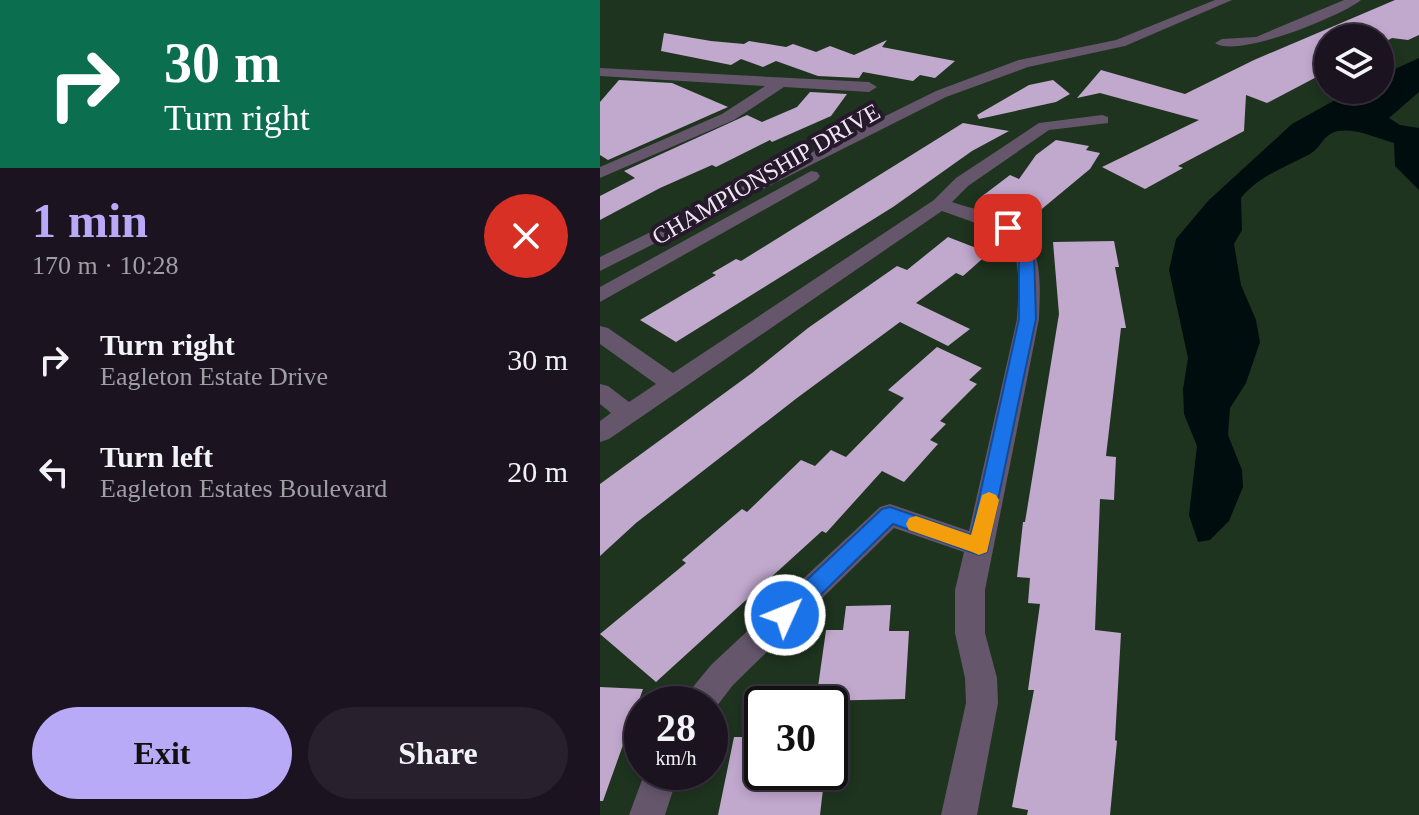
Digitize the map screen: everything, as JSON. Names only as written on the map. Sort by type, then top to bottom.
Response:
[{"type":"street","name":"CHAMPIONSHIP DRIVE","points":[[600,265],[927,101],[1024,63],[1120,43],[1226,0]]},
{"type":"street","points":[[1222,43],[1258,41],[1355,0]]},
{"type":"street","points":[[600,72],[869,87]]},
{"type":"street","points":[[600,173],[728,117],[782,81]]},
{"type":"street","name":"CHAMPIONSHIP DRIVE","points":[[600,296],[951,96],[953,91]]},
{"type":"street","points":[[600,433],[940,204],[962,182],[1045,126],[1102,120]]},
{"type":"street","points":[[940,204],[1008,228],[1023,244],[1026,253],[1028,319],[968,611],[981,678],[982,703],[959,815]]},
{"type":"street","points":[[600,333],[673,384]]},
{"type":"street","points":[[600,392],[628,414]]},
{"type":"street","points":[[713,686],[890,515],[979,546]]},
{"type":"street","points":[[647,815],[656,790]]},
{"type":"green space","points":[[600,0],[1419,0],[1419,815],[600,815]]},
{"type":"shaded area","points":[[1419,58],[1419,92],[1389,118],[1400,125],[1419,128],[1419,190],[1395,166],[1394,143],[1345,130],[1329,135],[1310,154],[1264,178],[1241,198],[1242,230],[1234,244],[1241,285],[1256,320],[1260,342],[1246,383],[1230,408],[1228,435],[1242,470],[1243,487],[1229,521],[1210,540],[1198,542],[1189,515],[1197,446],[1184,414],[1183,389],[1188,358],[1169,270],[1176,239],[1208,201],[1292,124],[1328,104],[1394,104],[1394,70]]},
{"type":"building","points":[[1395,0],[1419,0],[1419,35],[1408,40],[1394,38],[1394,24],[1339,24]]},
{"type":"building","points":[[664,33],[744,44],[749,41],[786,47],[793,44],[816,52],[830,46],[854,55],[887,40],[882,47],[955,61],[935,78],[920,75],[913,81],[863,72],[859,78],[818,76],[776,61],[763,67],[741,59],[731,65],[661,51]]},
{"type":"building","points":[[1314,34],[1314,78],[1267,103],[1246,95],[1244,131],[1178,166],[1183,168],[1145,189],[1102,167],[1199,120],[1100,93],[1077,98],[1101,70],[1185,94]]},
{"type":"building","points":[[619,80],[672,83],[728,107],[608,160],[600,155],[600,102]]},
{"type":"building","points":[[1053,80],[1070,94],[1056,102],[979,119],[977,115],[1029,85]]},
{"type":"building","points":[[810,92],[847,94],[831,116],[660,188],[600,220],[600,196],[635,178],[624,171],[747,115],[762,122],[797,107]]},
{"type":"building","points":[[963,123],[1009,131],[972,151],[893,207],[676,342],[640,320],[716,275],[712,273],[736,259],[741,261]]},
{"type":"building","points":[[1056,140],[1089,146],[1086,150],[1100,153],[1090,169],[1037,213],[1023,207],[1018,211],[981,197],[1010,175],[1019,179],[1036,155]]},
{"type":"building","points":[[948,237],[989,253],[963,276],[956,273],[916,303],[970,329],[948,346],[900,322],[636,523],[600,556],[600,484],[752,373],[808,328],[897,266],[907,270]]},
{"type":"building","points":[[1114,241],[1119,267],[1115,267],[1126,328],[1121,328],[1106,456],[1116,457],[1114,500],[1100,499],[1095,630],[1121,633],[1117,741],[1110,815],[1027,815],[1028,810],[1012,807],[1034,690],[1028,690],[1040,604],[1028,603],[1030,578],[1017,577],[1023,522],[1059,314],[1053,242]]},
{"type":"building","points":[[937,347],[982,368],[969,380],[977,384],[940,421],[946,424],[930,440],[938,444],[904,482],[882,471],[826,533],[822,531],[656,682],[600,634],[686,563],[682,560],[742,509],[747,512],[801,460],[815,466],[831,450],[846,457],[904,398],[888,390]]},
{"type":"building","points":[[891,605],[889,631],[909,631],[905,699],[848,700],[848,686],[818,686],[826,630],[843,630],[846,606]]},
{"type":"building","points":[[600,687],[624,688],[624,742],[603,801],[600,801]]},
{"type":"building","points":[[734,737],[744,737],[744,790],[823,790],[820,815],[718,815],[723,790],[728,790],[728,766]]},
{"type":"slow traffic","points":[[916,524],[979,546],[989,500]]},
{"type":"route","points":[[785,615],[890,515],[979,546],[1028,319],[1026,253],[1023,244],[1008,228]]}]
